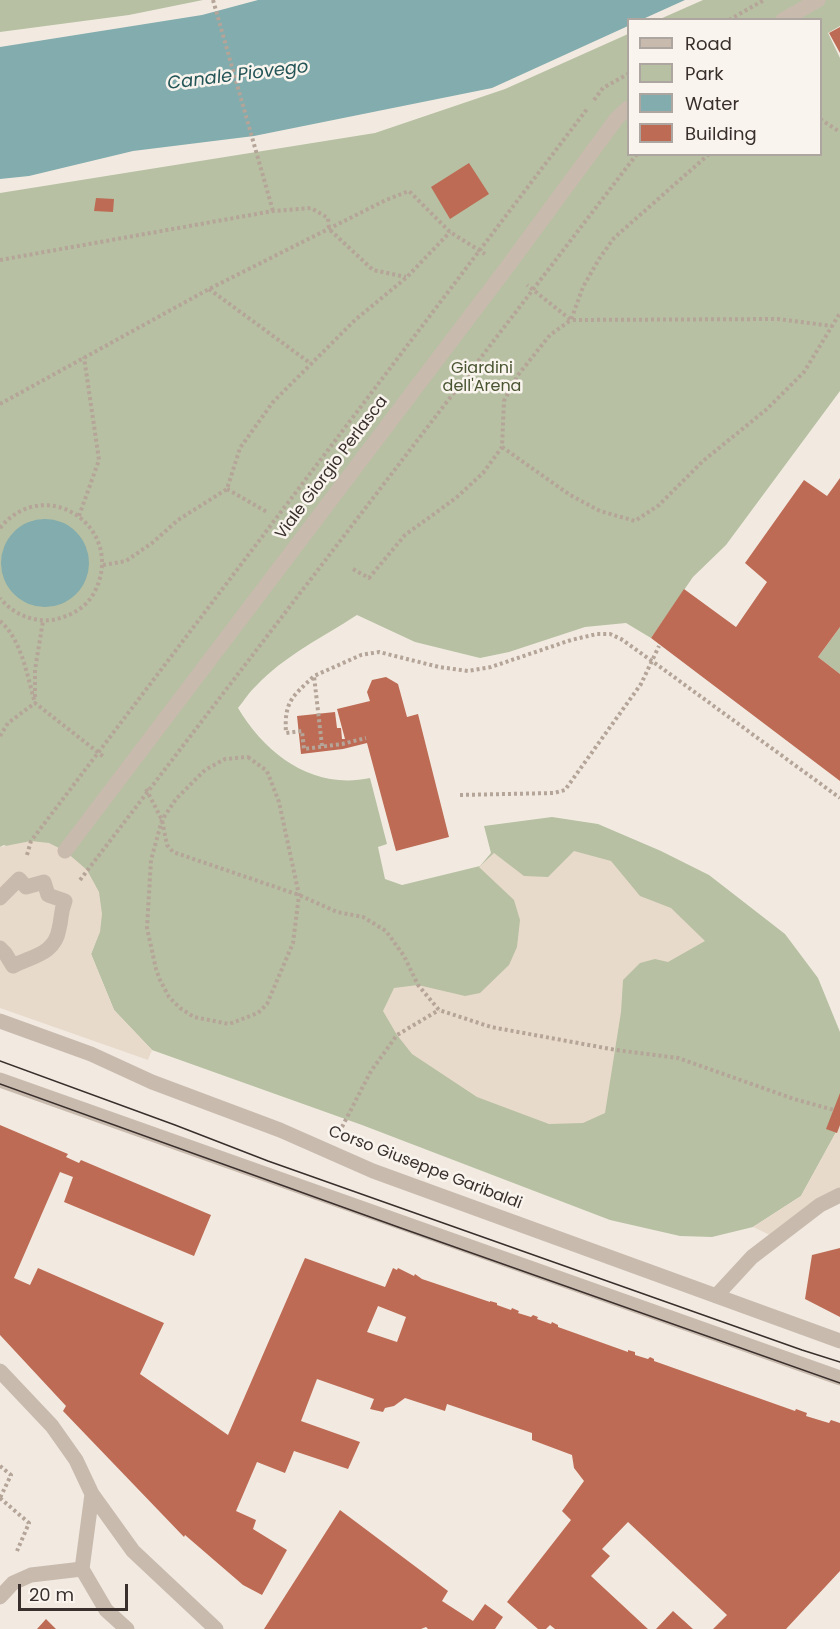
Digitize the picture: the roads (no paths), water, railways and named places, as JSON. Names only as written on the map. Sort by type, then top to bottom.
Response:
[{"type":"street","points":[[786,18],[818,0]]},
{"type":"street","name":"Viale Giorgio Perlasca","points":[[65,851],[617,118],[627,109]]},
{"type":"street","points":[[0,898],[19,879],[26,887],[44,882],[48,896],[65,901],[60,915],[57,939],[49,949],[39,956],[28,958],[13,966],[0,948]]},
{"type":"street","name":"Corso Giuseppe Garibaldi","points":[[0,1021],[91,1054],[152,1082],[280,1130],[373,1171],[840,1341]]},
{"type":"street","points":[[0,1080],[840,1378]]},
{"type":"street","points":[[716,1296],[752,1257],[820,1205],[840,1195]]},
{"type":"street","points":[[0,1371],[52,1426],[76,1460],[92,1494],[133,1551],[216,1629]]},
{"type":"street","points":[[92,1494],[82,1569],[106,1610],[127,1629]]},
{"type":"street","points":[[0,1597],[12,1583],[31,1575],[82,1569]]},
{"type":"water","name":"Canale Piovego","points":[[258,0],[685,0],[645,18],[627,18],[627,26],[492,88],[254,136],[133,151],[29,176],[0,179],[0,47],[202,15]]},
{"type":"water","points":[[45,519],[62,522],[76,532],[86,546],[89,563],[86,580],[76,594],[62,604],[45,607],[28,604],[14,594],[4,580],[1,563],[4,546],[14,532],[28,522]]},
{"type":"tram line","points":[[0,1061],[268,1161],[840,1362]]},
{"type":"tram line","points":[[0,1084],[840,1383]]},
{"type":"park label","name":"Giardini dell'Arena","points":[[482,378]]}]
